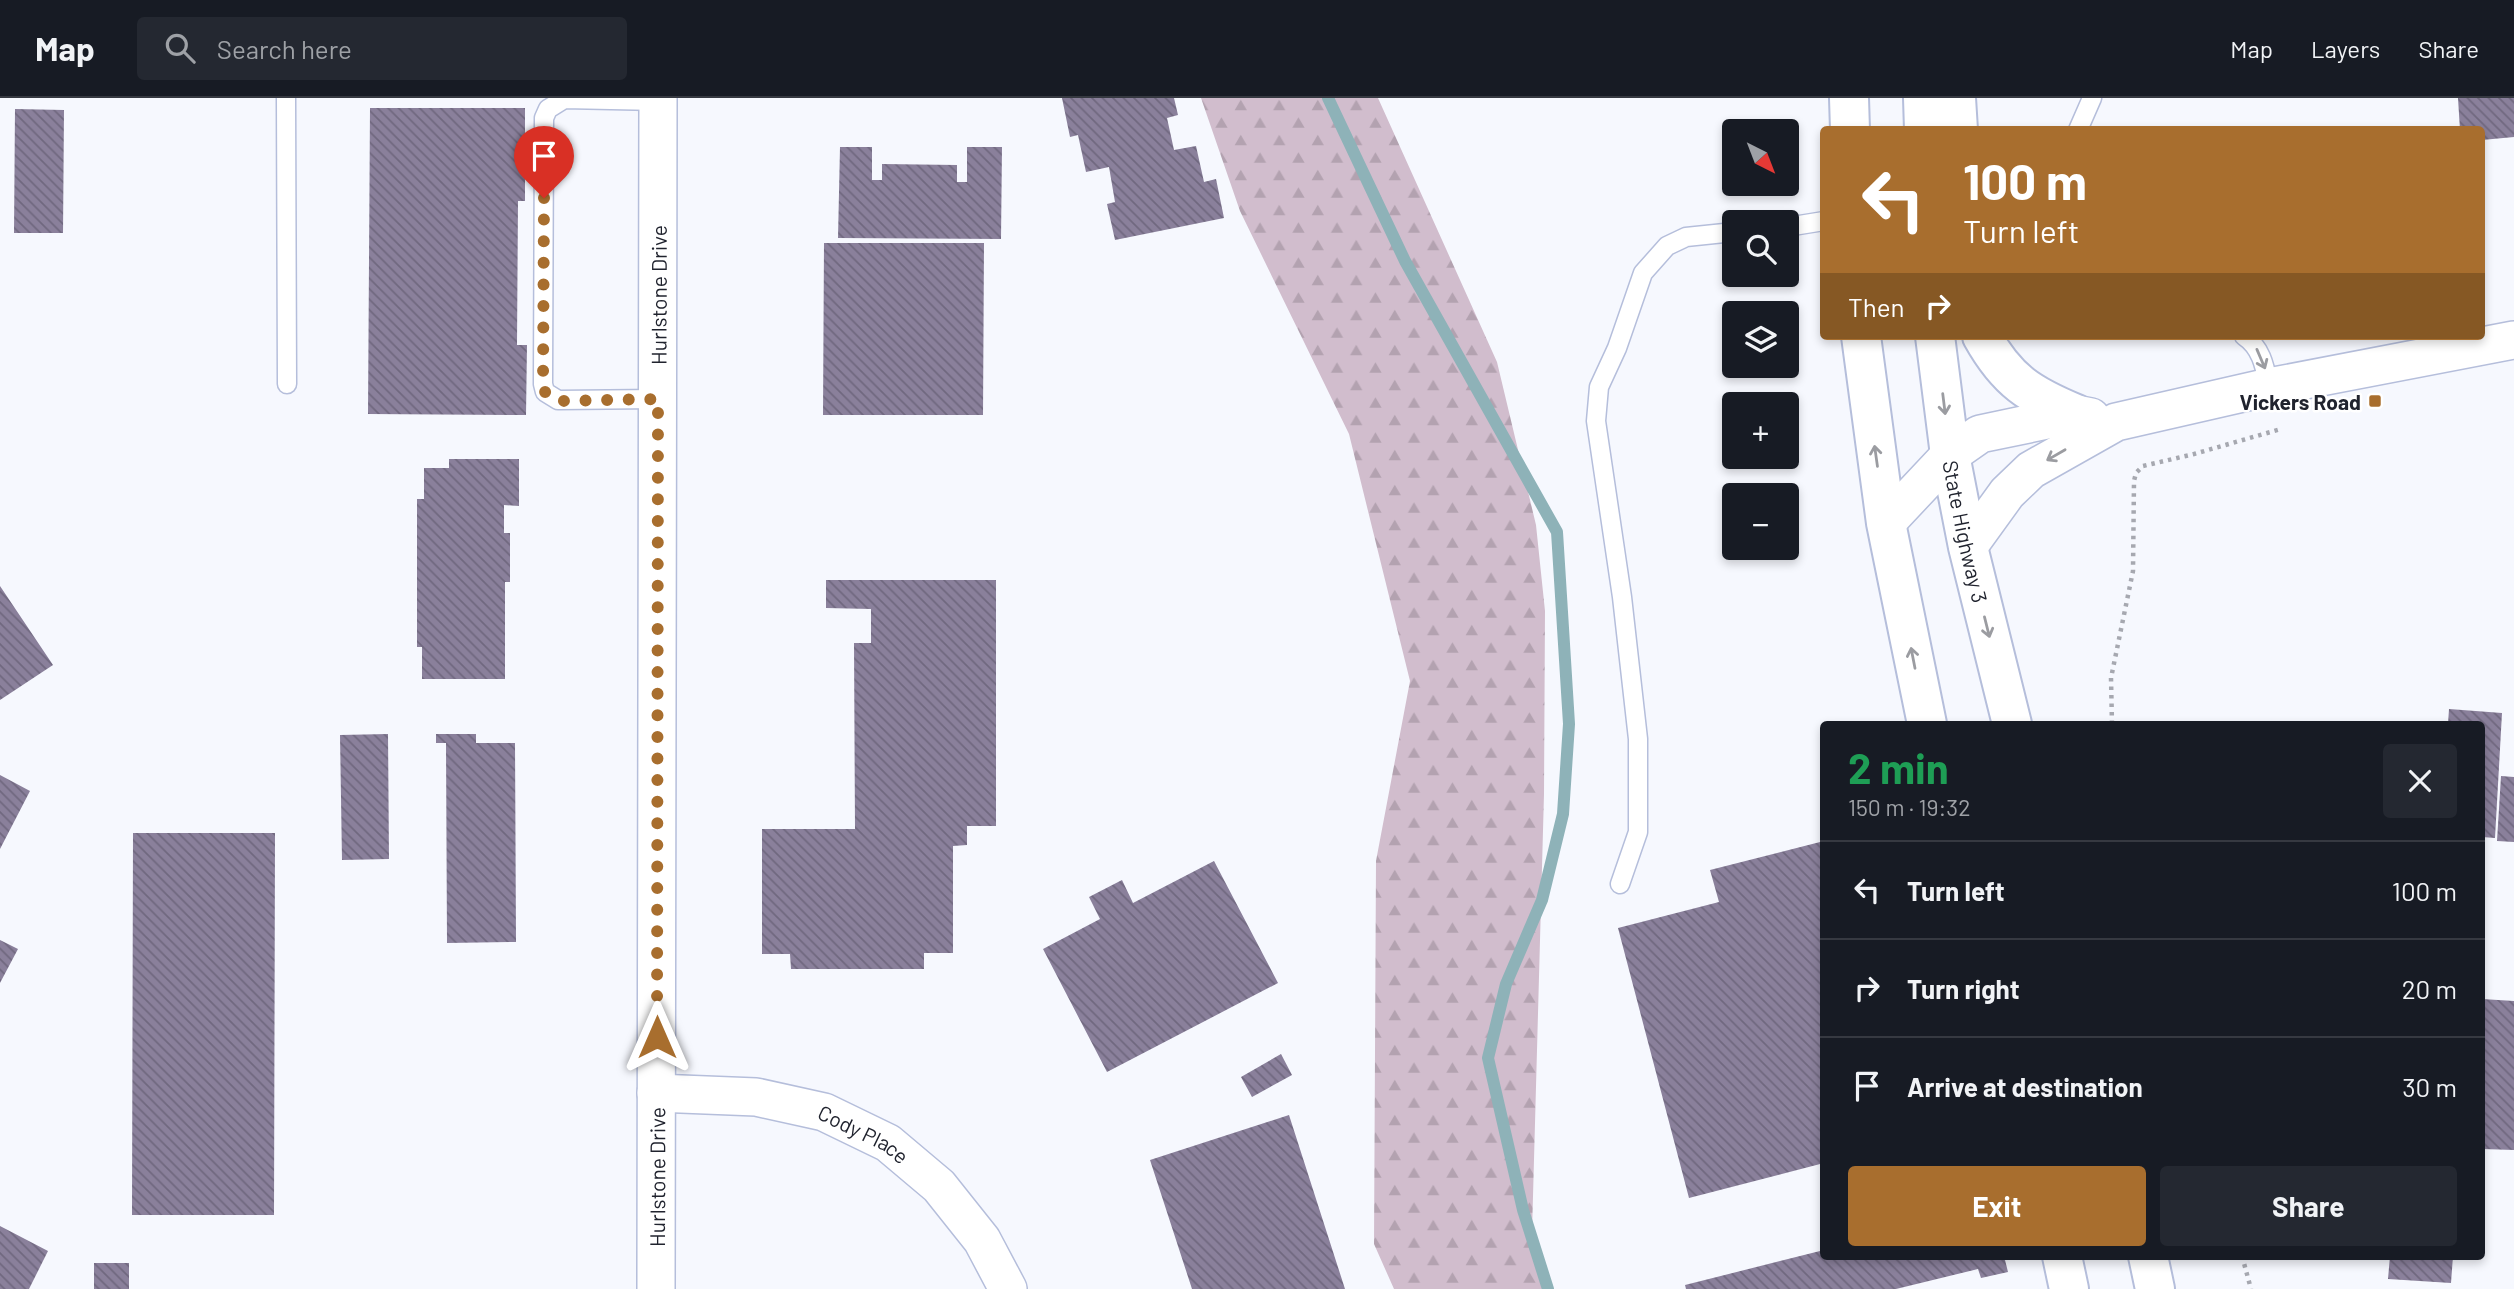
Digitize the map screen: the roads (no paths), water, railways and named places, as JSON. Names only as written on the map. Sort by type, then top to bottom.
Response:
[{"type":"highway","points":[[1849,98],[1850,126]]},
{"type":"highway","points":[[1923,98],[1924,126]]},
{"type":"highway","points":[[1956,98],[1958,126]]},
{"type":"highway","points":[[1861,340],[1886,523],[1926,721]]},
{"type":"highway","name":"State Highway 3","points":[[1936,340],[1950,455],[1968,547],[2010,721]]},
{"type":"highway","points":[[1984,340],[2013,379],[2038,399],[2076,414]]},
{"type":"highway","points":[[2063,1260],[2069,1289]]},
{"type":"highway","points":[[2149,1260],[2155,1289]]},
{"type":"street","name":"Hurlstone Drive","points":[[656,1289],[658,99]]},
{"type":"street","points":[[1968,547],[2007,493],[2031,470],[2116,422],[2269,387],[2514,340]]},
{"type":"street","points":[[1886,523],[1950,455],[1980,434],[2076,414],[2116,422]]},
{"type":"street","name":"Cody Place","points":[[656,1093],[756,1097],[824,1112],[888,1143],[939,1186],[982,1240],[1008,1289]]},
{"type":"lane","points":[[286,98],[287,384]]},
{"type":"lane","points":[[2080,126],[2092,98]]},
{"type":"lane","points":[[658,99],[564,99],[548,108],[544,118],[543,384],[545,392],[558,401],[658,399]]},
{"type":"lane","points":[[1799,225],[1820,222]]},
{"type":"lane","points":[[1620,884],[1639,832],[1638,739],[1622,597],[1596,421],[1599,387],[1617,348],[1643,273],[1667,246],[1686,237],[1722,233]]},
{"type":"lane","points":[[2250,340],[2264,362],[2269,387]]},
{"type":"waterway","points":[[1328,98],[1405,261],[1557,532],[1569,724],[1563,814],[1542,900],[1506,984],[1488,1058],[1523,1210],[1548,1289]]},
{"type":"place","name":"Vickers Road","points":[[2375,401]]}]
